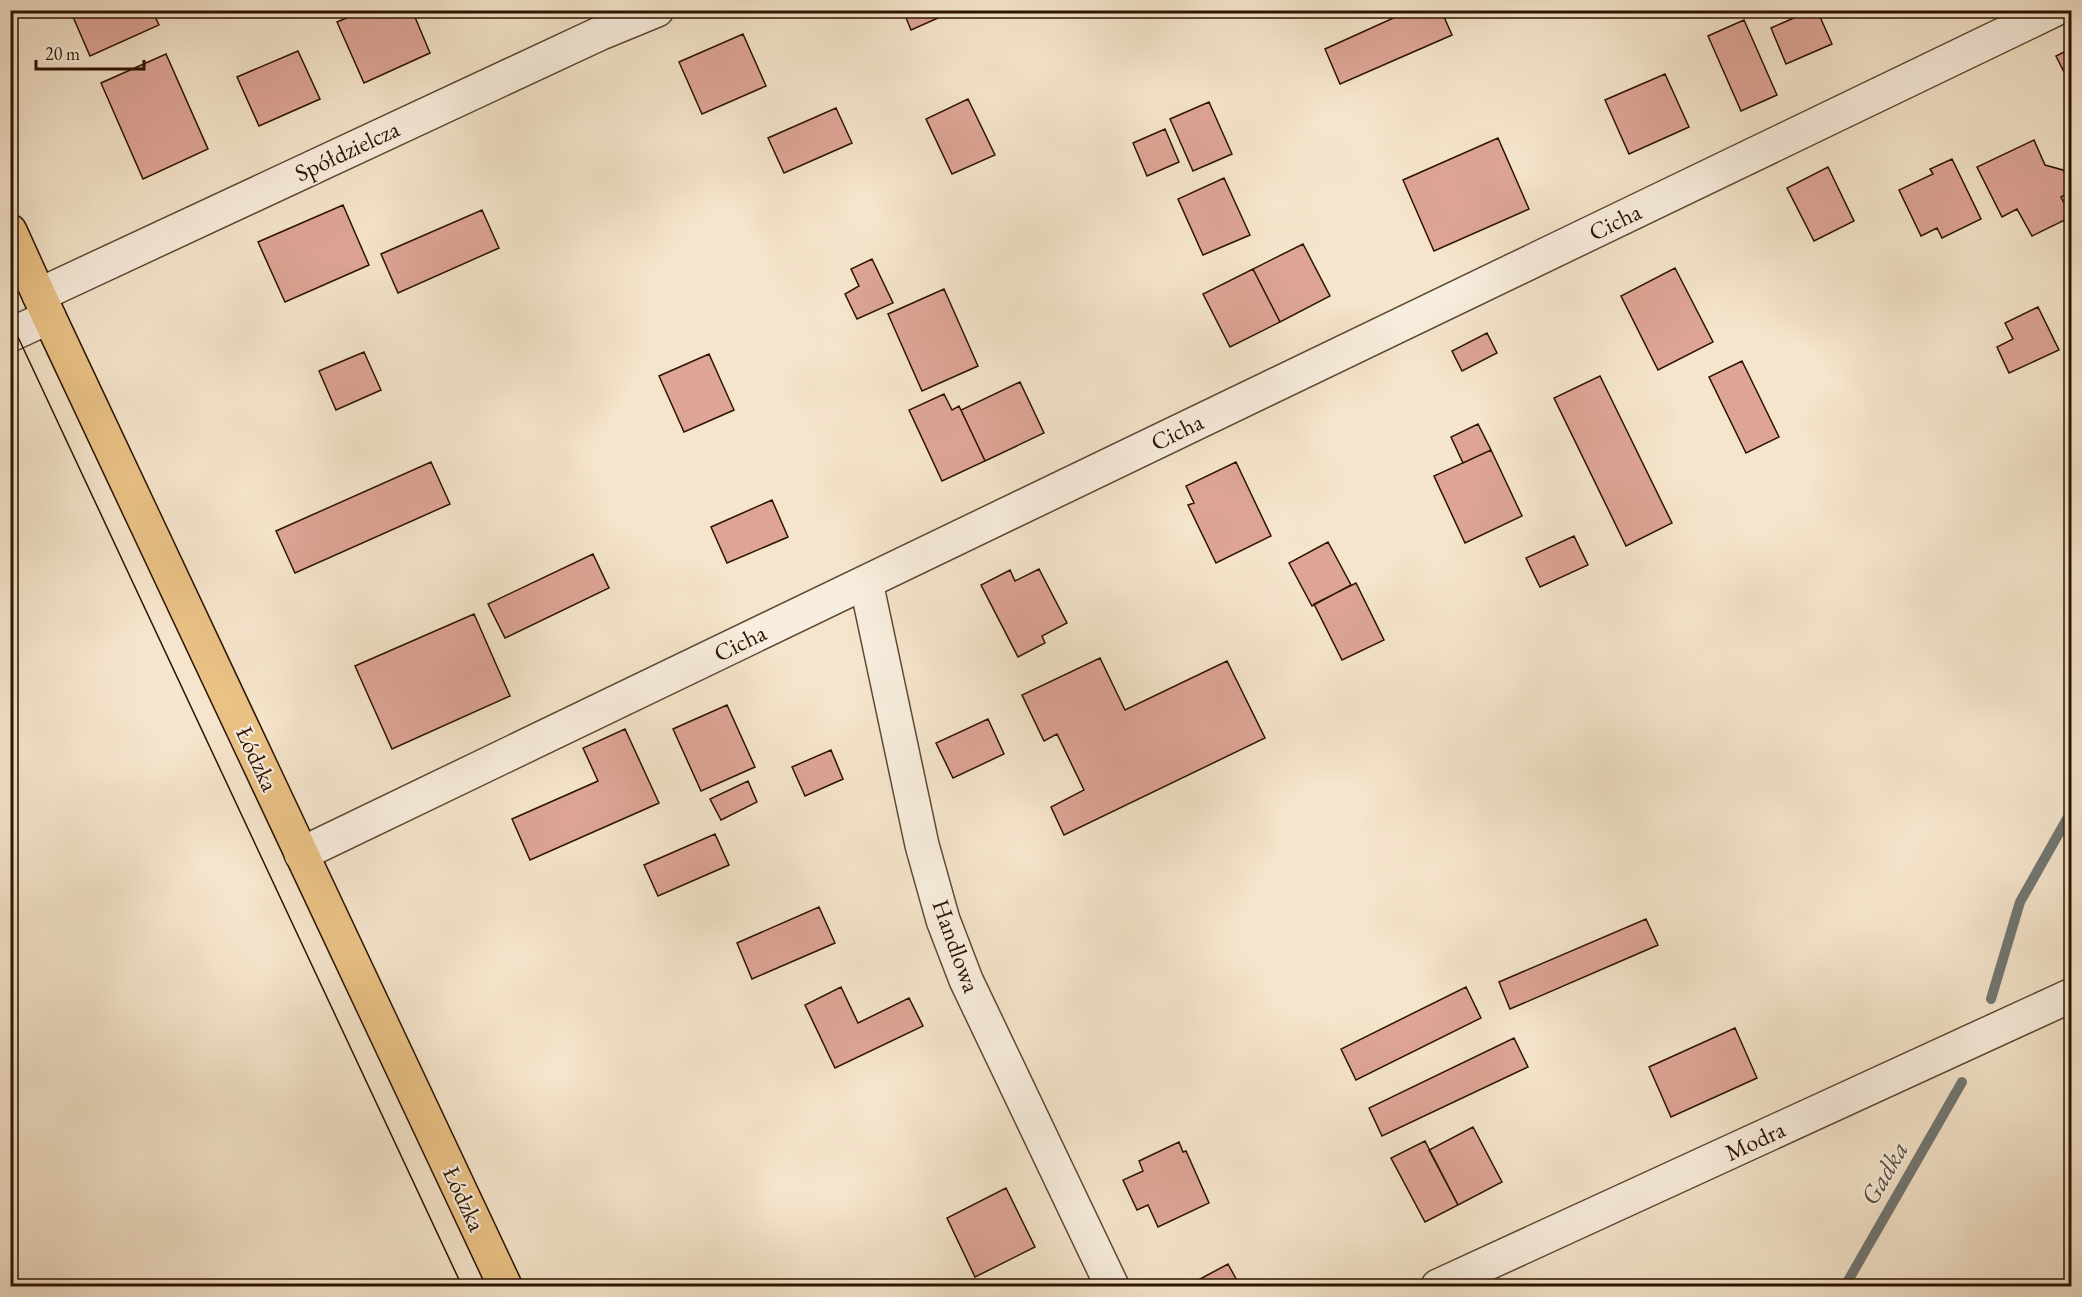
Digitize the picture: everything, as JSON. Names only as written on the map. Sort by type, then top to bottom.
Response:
[{"type":"main road","name":"Łódzka","points":[[10,231],[505,1287]]},
{"type":"street","name":"Spółdzielcza","points":[[10,335],[44,306],[590,38],[657,10]]},
{"type":"street","name":"Cicha","points":[[301,854],[2054,10]]},
{"type":"street","name":"Handlowa","points":[[867,582],[922,845],[943,920],[966,980],[1112,1287]]},
{"type":"street","name":"Modra","points":[[1438,1287],[2072,995]]},
{"type":"building","points":[[70,10],[152,10],[159,25],[90,56]]},
{"type":"building","points":[[365,10],[412,10],[430,53],[364,83],[337,22]]},
{"type":"building","points":[[903,10],[956,10],[911,30]]},
{"type":"building","points":[[1411,10],[1441,10],[1452,35],[1340,84],[1325,49]]},
{"type":"building","points":[[1812,10],[1817,10],[1832,44],[1786,64],[1771,28]]},
{"type":"building","points":[[1744,20],[1777,95],[1741,111],[1708,36]]},
{"type":"building","points":[[743,34],[766,86],[702,114],[679,62]]},
{"type":"building","points":[[2072,48],[2072,88],[2056,56]]},
{"type":"building","points":[[298,51],[320,99],[259,126],[237,77]]},
{"type":"building","points":[[166,54],[208,149],[143,179],[101,83]]},
{"type":"building","points":[[1665,74],[1689,127],[1629,154],[1605,100]]},
{"type":"building","points":[[968,99],[995,155],[952,174],[926,119]]},
{"type":"building","points":[[1209,102],[1232,154],[1193,171],[1170,119]]},
{"type":"building","points":[[836,108],[852,143],[784,173],[768,138]]},
{"type":"building","points":[[1165,129],[1179,162],[1147,176],[1133,143]]},
{"type":"building","points":[[1498,138],[1529,209],[1434,251],[1403,180]]},
{"type":"building","points":[[2034,140],[2045,165],[2063,170],[2071,184],[2065,195],[2061,197],[2071,217],[2032,236],[2017,209],[2002,217],[1977,167]]},
{"type":"building","points":[[1952,159],[1981,219],[1942,238],[1937,228],[1921,236],[1899,190],[1933,174],[1930,169]]},
{"type":"building","points":[[1828,167],[1854,221],[1814,241],[1787,188]]},
{"type":"building","points":[[1224,178],[1250,235],[1203,255],[1178,199]]},
{"type":"building","points":[[343,205],[369,265],[285,302],[258,242]]},
{"type":"building","points":[[482,210],[499,248],[398,293],[381,254]]},
{"type":"building","points":[[1303,244],[1330,296],[1280,322],[1253,269]]},
{"type":"building","points":[[872,259],[893,303],[857,319],[845,294],[859,286],[851,269]]},
{"type":"building","points":[[1675,268],[1713,342],[1658,370],[1621,296]]},
{"type":"building","points":[[1253,269],[1280,322],[1230,347],[1203,294]]},
{"type":"building","points":[[944,289],[978,366],[922,391],[888,314]]},
{"type":"building","points":[[2038,307],[2059,350],[2009,373],[1997,347],[2013,339],[2005,323]]},
{"type":"building","points":[[1487,333],[1497,353],[1462,371],[1452,351]]},
{"type":"building","points":[[364,352],[381,390],[336,410],[319,371]]},
{"type":"building","points":[[709,354],[734,410],[684,432],[659,376]]},
{"type":"building","points":[[1742,361],[1779,437],[1746,453],[1709,377]]},
{"type":"building","points":[[1600,376],[1672,523],[1626,546],[1554,398]]},
{"type":"building","points":[[1020,382],[1044,433],[985,461],[961,410]]},
{"type":"building","points":[[944,394],[952,410],[959,406],[985,461],[942,481],[909,410]]},
{"type":"building","points":[[1478,424],[1491,450],[1463,463],[1451,437]]},
{"type":"building","points":[[1491,450],[1522,516],[1465,543],[1434,476]]},
{"type":"building","points":[[431,462],[450,504],[295,573],[276,531]]},
{"type":"building","points":[[1236,462],[1271,536],[1216,563],[1188,505],[1194,503],[1186,486]]},
{"type":"building","points":[[772,500],[788,537],[727,563],[711,527]]},
{"type":"building","points":[[1574,536],[1588,565],[1540,587],[1526,558]]},
{"type":"building","points":[[1328,542],[1351,585],[1312,606],[1289,563]]},
{"type":"building","points":[[593,554],[609,588],[505,638],[488,604]]},
{"type":"building","points":[[1039,569],[1067,623],[1042,636],[1045,643],[1018,657],[981,585],[1010,570],[1015,581]]},
{"type":"building","points":[[1356,583],[1384,640],[1342,660],[1314,604]]},
{"type":"building","points":[[474,614],[510,696],[392,749],[355,666]]},
{"type":"building","points":[[1100,658],[1125,710],[1227,661],[1265,738],[1064,835],[1051,807],[1084,790],[1057,734],[1044,741],[1022,695]]},
{"type":"building","points":[[727,705],[755,767],[701,791],[673,729]]},
{"type":"building","points":[[988,719],[1004,754],[953,778],[936,743]]},
{"type":"building","points":[[625,729],[659,803],[530,860],[512,819],[598,781],[583,748]]},
{"type":"building","points":[[831,750],[843,779],[805,796],[792,767]]},
{"type":"building","points":[[748,781],[757,802],[721,820],[710,799]]},
{"type":"building","points":[[715,834],[729,865],[658,896],[644,865]]},
{"type":"building","points":[[819,907],[835,943],[752,979],[737,943]]},
{"type":"building","points":[[1646,919],[1658,945],[1510,1009],[1499,982]]},
{"type":"building","points":[[841,987],[858,1023],[909,998],[923,1026],[835,1068],[805,1005]]},
{"type":"building","points":[[1466,987],[1481,1018],[1356,1080],[1341,1049]]},
{"type":"building","points":[[1735,1028],[1757,1078],[1671,1117],[1649,1067]]},
{"type":"building","points":[[1514,1038],[1528,1067],[1382,1136],[1369,1108]]},
{"type":"building","points":[[1473,1127],[1502,1182],[1458,1205],[1429,1150]]},
{"type":"building","points":[[1425,1141],[1458,1205],[1425,1222],[1391,1158]]},
{"type":"building","points":[[1179,1142],[1183,1152],[1186,1151],[1209,1203],[1158,1227],[1148,1205],[1137,1210],[1123,1180],[1143,1171],[1139,1161]]},
{"type":"building","points":[[1006,1188],[1035,1247],[975,1277],[947,1218]]},
{"type":"building","points":[[1228,1264],[1240,1286],[1187,1286]]},
{"type":"waterway","name":"Gadka","points":[[1991,999],[2020,902],[2072,810]]},
{"type":"waterway","name":"Gadka","points":[[1845,1286],[1962,1082]]},
{"type":"tram line","points":[[10,320],[462,1286]]}]
